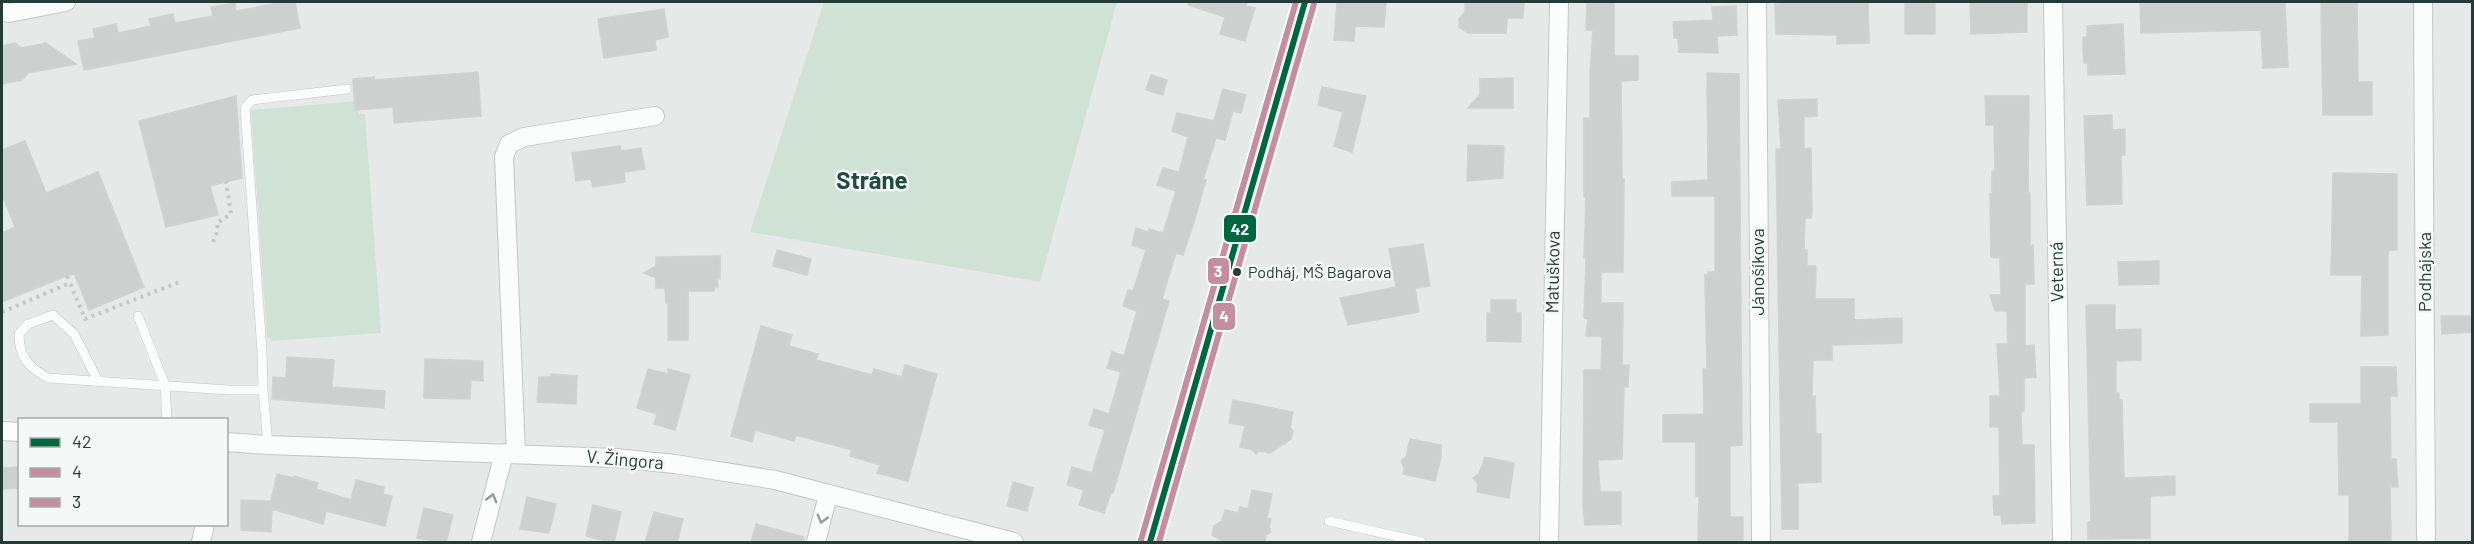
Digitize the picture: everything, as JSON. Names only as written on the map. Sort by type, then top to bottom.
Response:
[{"type":"street","points":[[2,11],[9,13],[66,2]]},
{"type":"street","points":[[1150,543],[1305,2]]},
{"type":"street","name":"Matuškova","points":[[1549,543],[1559,2]]},
{"type":"street","name":"Jánošíkova","points":[[1757,2],[1761,543]]},
{"type":"street","name":"Veterná","points":[[2053,2],[2062,543]]},
{"type":"street","name":"Podhájska","points":[[2423,2],[2426,543]]},
{"type":"street","points":[[481,543],[510,454],[504,157],[506,151],[509,144],[524,137],[655,116]]},
{"type":"street","points":[[2,431],[18,432]]},
{"type":"street","name":"V. Žingora","points":[[228,443],[615,458],[675,464],[775,480],[1014,543]]},
{"type":"street","points":[[816,543],[828,495]]},
{"type":"street","points":[[201,543],[205,526]]},
{"type":"lane","points":[[268,445],[245,108],[252,100],[346,89]]},
{"type":"lane","points":[[99,381],[74,334],[53,315],[28,324],[19,334],[19,350],[33,370],[48,378],[229,390],[263,390]]},
{"type":"lane","points":[[138,316],[165,385],[167,418]]},
{"type":"lane","points":[[1329,521],[1388,539],[1421,543]]},
{"type":"path","points":[[213,242],[218,230],[217,223],[231,214],[226,182]]},
{"type":"path","points":[[67,276],[85,319],[182,281]]},
{"type":"path","points":[[2,312],[70,283]]},
{"type":"green space","points":[[824,2],[1117,2],[1040,282],[750,232]]},
{"type":"green space","points":[[358,101],[359,114],[365,114],[381,333],[271,341],[271,338],[267,338],[251,110]]},
{"type":"building","points":[[273,2],[295,2],[300,28],[84,70],[78,41],[95,38],[93,29],[116,24],[118,33],[151,26],[149,19],[173,14],[175,23],[213,16],[211,7],[235,3],[236,11],[273,4]]},
{"type":"building","points":[[1189,2],[1247,2],[1246,6],[1255,8],[1245,41],[1220,34],[1225,17],[1188,5]]},
{"type":"building","points":[[1337,2],[1386,2],[1384,27],[1355,26],[1354,41],[1334,40]]},
{"type":"building","points":[[1465,2],[1524,2],[1523,18],[1507,18],[1506,33],[1468,33],[1459,27],[1459,19],[1465,12]]},
{"type":"building","points":[[1587,2],[1614,2],[1614,56],[1638,56],[1638,80],[1621,81],[1622,179],[1624,179],[1623,272],[1601,272],[1601,303],[1623,303],[1622,365],[1629,365],[1628,387],[1624,387],[1622,459],[1598,460],[1600,492],[1621,492],[1621,524],[1585,525],[1583,508],[1584,370],[1601,370],[1602,336],[1586,336],[1588,319],[1584,318],[1586,197],[1584,197],[1584,118],[1590,118],[1593,30],[1586,30]]},
{"type":"building","points":[[1868,2],[1869,43],[1837,44],[1837,35],[1776,34],[1775,4]]},
{"type":"building","points":[[1935,2],[1935,34],[1905,34],[1905,3]]},
{"type":"building","points":[[1970,2],[2027,2],[2027,32],[1971,34]]},
{"type":"building","points":[[2140,2],[2285,2],[2288,67],[2263,68],[2261,30],[2141,33]]},
{"type":"building","points":[[2321,2],[2357,2],[2358,82],[2372,82],[2372,115],[2323,115]]},
{"type":"building","points":[[1736,6],[1737,35],[1717,36],[1718,53],[1679,52],[1678,38],[1674,38],[1673,22],[1713,20],[1712,7]]},
{"type":"building","points":[[664,9],[668,37],[655,40],[656,50],[604,58],[598,19]]},
{"type":"building","points":[[2123,24],[2125,74],[2088,75],[2088,63],[2084,63],[2083,50],[2083,37],[2087,37],[2087,26]]},
{"type":"building","points":[[15,43],[22,48],[46,43],[76,64],[28,73],[22,80],[2,84],[2,46]]},
{"type":"building","points":[[478,72],[481,116],[394,123],[393,107],[355,110],[353,79],[374,77],[374,80]]},
{"type":"building","points":[[1707,73],[1739,74],[1742,445],[1730,446],[1730,517],[1743,517],[1743,543],[1698,543],[1699,496],[1696,496],[1696,442],[1663,442],[1663,415],[1704,414],[1703,369],[1707,369],[1705,275],[1708,275],[1708,272],[1715,272],[1715,196],[1672,196],[1672,182],[1708,180]]},
{"type":"building","points":[[1151,75],[1167,80],[1163,95],[1146,90]]},
{"type":"building","points":[[1513,78],[1513,108],[1468,108],[1480,95],[1480,79]]},
{"type":"building","points":[[1322,87],[1366,96],[1352,152],[1334,146],[1343,112],[1318,105]]},
{"type":"building","points":[[1223,89],[1246,95],[1241,113],[1233,111],[1225,140],[1216,138],[1183,255],[1176,253],[1162,299],[1169,301],[1113,493],[1111,493],[1104,513],[1079,505],[1084,490],[1067,485],[1072,467],[1092,473],[1105,430],[1089,425],[1094,409],[1109,414],[1121,372],[1107,368],[1112,352],[1124,356],[1137,311],[1123,306],[1128,290],[1133,291],[1146,250],[1132,245],[1136,228],[1163,233],[1176,191],[1157,185],[1163,168],[1179,172],[1188,137],[1172,131],[1177,113],[1214,121]]},
{"type":"building","points":[[236,96],[242,178],[210,186],[218,215],[166,227],[139,121]]},
{"type":"building","points":[[1985,96],[2029,96],[2028,193],[2030,193],[2030,246],[2033,245],[2034,284],[2025,284],[2025,346],[2034,345],[2036,377],[2024,378],[2024,411],[2021,412],[2022,445],[2034,445],[2035,523],[2002,524],[2001,515],[1994,515],[1993,496],[2000,496],[1999,427],[1990,427],[1990,396],[2000,396],[1997,344],[2008,344],[2007,311],[1995,311],[1990,295],[2001,295],[2000,258],[1991,257],[1990,194],[1992,194],[1992,171],[1995,171],[1994,125],[1986,125]]},
{"type":"building","points":[[1817,99],[1817,116],[1804,117],[1804,149],[1811,148],[1812,213],[1811,218],[1805,218],[1804,250],[1807,250],[1807,266],[1816,266],[1815,299],[1854,299],[1854,320],[1902,318],[1902,343],[1832,345],[1832,360],[1813,360],[1812,397],[1815,396],[1816,434],[1821,434],[1821,482],[1798,483],[1798,529],[1782,529],[1776,149],[1781,149],[1778,100]]},
{"type":"building","points":[[2112,115],[2112,130],[2125,129],[2125,155],[2121,155],[2122,204],[2087,205],[2084,116]]},
{"type":"building","points":[[25,141],[46,193],[98,172],[144,287],[89,310],[74,273],[2,302],[2,233],[15,227],[2,194],[2,150]]},
{"type":"building","points":[[1468,145],[1504,146],[1503,178],[1467,181]]},
{"type":"building","points":[[620,146],[621,151],[641,148],[645,169],[624,172],[625,182],[593,187],[591,179],[576,181],[572,153]]},
{"type":"building","points":[[2333,173],[2397,174],[2397,250],[2388,250],[2388,335],[2361,336],[2362,275],[2331,275]]},
{"type":"building","points":[[1423,244],[1430,286],[1415,288],[1419,312],[1348,325],[1340,298],[1396,287],[1389,249]]},
{"type":"building","points":[[777,250],[811,259],[807,275],[773,266]]},
{"type":"building","points":[[720,256],[718,287],[714,287],[714,291],[688,291],[688,340],[668,340],[668,303],[666,303],[665,288],[656,288],[656,278],[644,273],[656,266],[656,257]]},
{"type":"building","points":[[2159,261],[2159,284],[2119,285],[2118,262]]},
{"type":"building","points":[[1491,300],[1516,300],[1516,313],[1521,313],[1521,342],[1487,341],[1487,313],[1491,313]]},
{"type":"building","points":[[2086,305],[2115,305],[2115,330],[2141,329],[2141,360],[2116,361],[2116,393],[2119,393],[2119,400],[2122,400],[2124,478],[2175,476],[2175,495],[2150,496],[2150,538],[2088,539],[2088,522],[2091,522]]},
{"type":"building","points":[[2441,316],[2472,316],[2472,332],[2442,334]]},
{"type":"building","points":[[761,326],[792,335],[789,346],[818,354],[816,360],[872,375],[874,369],[902,377],[905,365],[937,374],[908,481],[877,473],[880,465],[850,456],[852,450],[796,435],[794,441],[755,430],[752,442],[731,436]]},
{"type":"building","points":[[287,357],[334,360],[332,387],[385,391],[384,408],[272,399],[273,377],[286,378]]},
{"type":"building","points":[[425,359],[483,361],[483,381],[471,380],[470,399],[424,398]]},
{"type":"building","points":[[2361,367],[2396,367],[2397,396],[2390,396],[2391,459],[2396,459],[2398,487],[2390,487],[2391,543],[2349,543],[2349,495],[2339,495],[2338,422],[2310,422],[2310,404],[2361,404]]},
{"type":"building","points":[[648,369],[668,374],[668,369],[690,375],[675,430],[654,424],[657,414],[637,408]]},
{"type":"building","points":[[551,374],[577,376],[576,404],[537,402],[539,377],[551,377]]},
{"type":"building","points":[[1233,400],[1293,412],[1290,427],[1293,431],[1291,439],[1270,453],[1259,451],[1256,454],[1252,450],[1240,447],[1245,426],[1229,423]]},
{"type":"building","points":[[1410,439],[1441,445],[1441,457],[1435,481],[1403,474],[1404,468],[1401,461],[1406,457]]},
{"type":"building","points":[[1485,457],[1514,463],[1509,498],[1477,492],[1478,484],[1473,478],[1479,474]]},
{"type":"building","points":[[18,467],[18,488],[2,489],[2,468]]},
{"type":"building","points":[[277,474],[318,483],[316,489],[351,500],[356,480],[384,487],[383,494],[392,496],[385,526],[326,511],[323,524],[272,509],[271,532],[241,530],[241,500],[271,501]]},
{"type":"building","points":[[1013,482],[1033,488],[1027,511],[1007,506]]},
{"type":"building","points":[[1252,490],[1272,494],[1267,518],[1271,519],[1269,527],[1271,532],[1266,535],[1265,543],[1227,543],[1212,535],[1214,526],[1222,521],[1225,510],[1238,513],[1240,507],[1248,509]]},
{"type":"building","points":[[527,497],[556,504],[549,533],[520,529]]},
{"type":"building","points":[[593,505],[621,512],[614,543],[586,536]]},
{"type":"building","points":[[424,508],[453,515],[446,543],[417,538]]},
{"type":"building","points":[[654,512],[683,519],[677,543],[645,543]]},
{"type":"building","points":[[756,524],[804,537],[803,543],[751,543]]},
{"type":"transit line","name":"3","points":[[1141,540],[1296,2]]},
{"type":"transit line","name":"42","points":[[1150,542],[1305,2]]},
{"type":"transit line","name":"4","points":[[1159,542],[1314,4]]},
{"type":"place","name":"Podháj, MŠ Bagarova","points":[[1237,272]]},
{"type":"district","name":"Stráne","points":[[872,181]]}]
